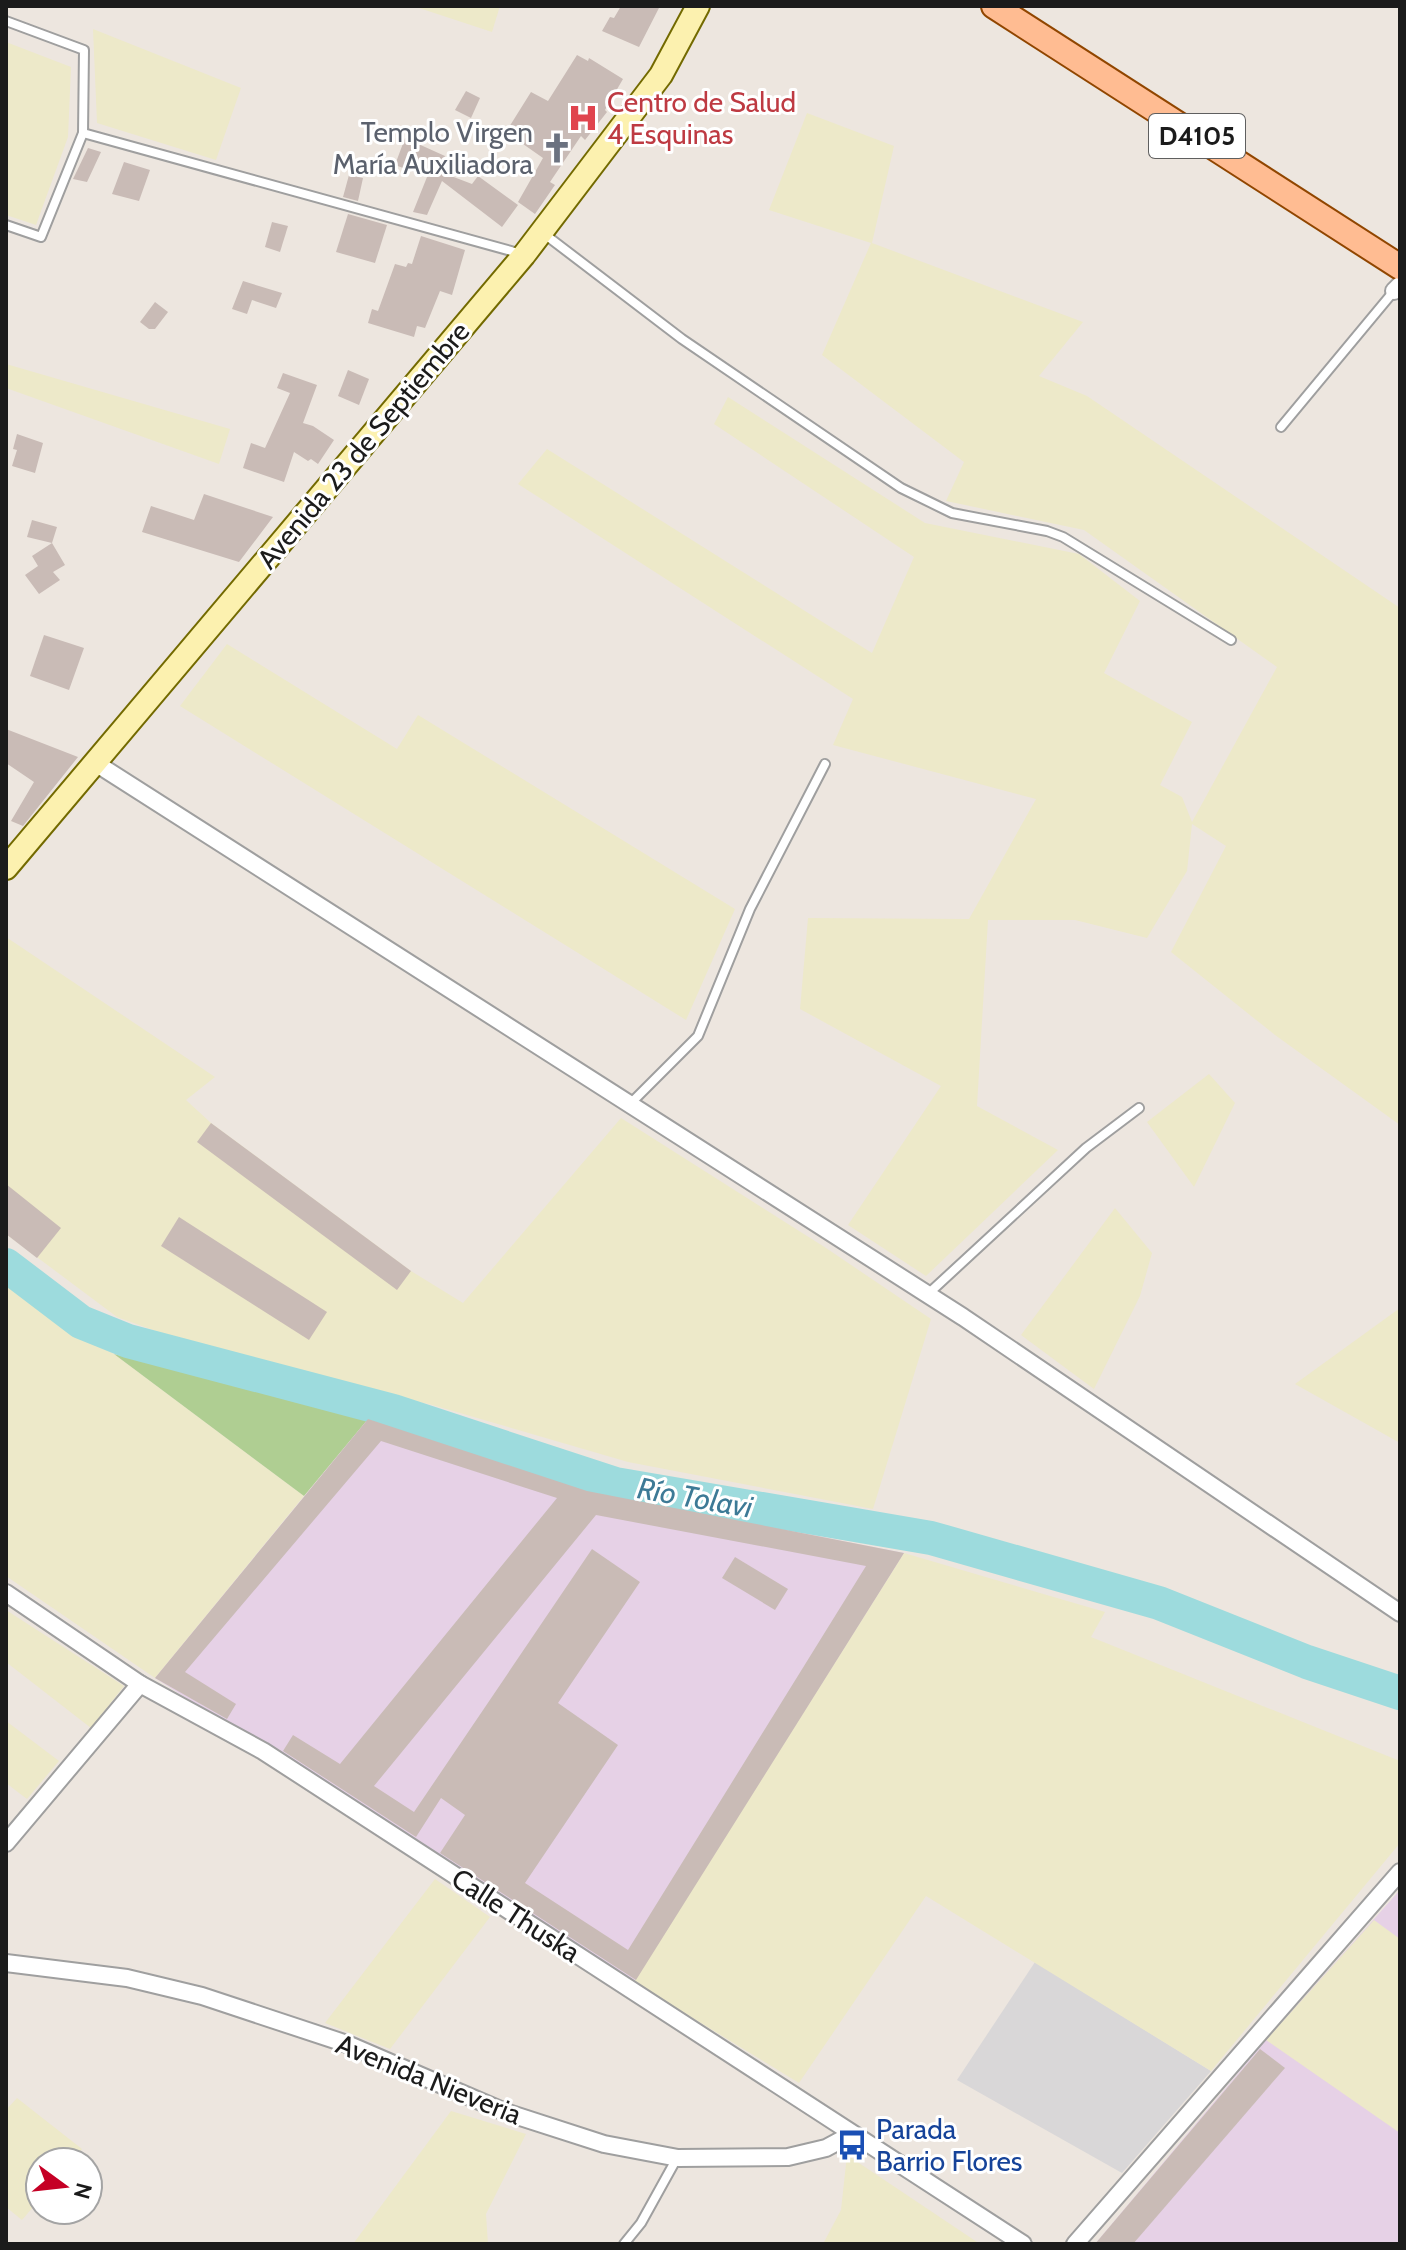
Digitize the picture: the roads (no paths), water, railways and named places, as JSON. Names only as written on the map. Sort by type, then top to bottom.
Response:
[{"type":"main road","name":"Avenida 23 de Septiembre","points":[[6,868],[524,255],[661,75],[698,6]]},
{"type":"main road","name":"D4105","points":[[994,6],[1400,267]]},
{"type":"street","points":[[94,762],[928,1295],[1400,1613]]},
{"type":"street","name":"Calle Thuska","points":[[6,1593],[140,1684],[263,1751],[1023,2244]]},
{"type":"street","points":[[6,1843],[140,1684]]},
{"type":"street","points":[[1075,2244],[1400,1872]]},
{"type":"street","name":"Avenida Nieveria","points":[[6,1963],[127,1978],[202,1996],[347,2044],[505,2112],[604,2144],[678,2158],[788,2157],[826,2148],[852,2134]]},
{"type":"lane","points":[[6,21],[84,50],[83,133],[41,237],[6,225]]},
{"type":"lane","points":[[83,133],[524,255]]},
{"type":"lane","points":[[542,232],[682,339],[901,488],[952,513],[1047,531],[1063,537],[1231,640]]},
{"type":"lane","points":[[1281,427],[1397,288]]},
{"type":"lane","points":[[629,1105],[698,1036],[750,909],[825,764]]},
{"type":"lane","points":[[928,1295],[1086,1148],[1139,1108]]},
{"type":"lane","points":[[624,2244],[641,2223],[678,2158]]},
{"type":"waterway","name":"Río Tolavi","points":[[6,1265],[81,1322],[128,1341],[393,1411],[615,1484],[931,1538],[1159,1603],[1307,1662],[1400,1693]]},
{"type":"place","name":"Centro de Salud 4 Esquinas","points":[[583,118]]},
{"type":"place","name":"Templo Virgen María Auxiliadora","points":[[557,148]]},
{"type":"place","name":"Parada Barrio Flores","points":[[852,2145]]}]
